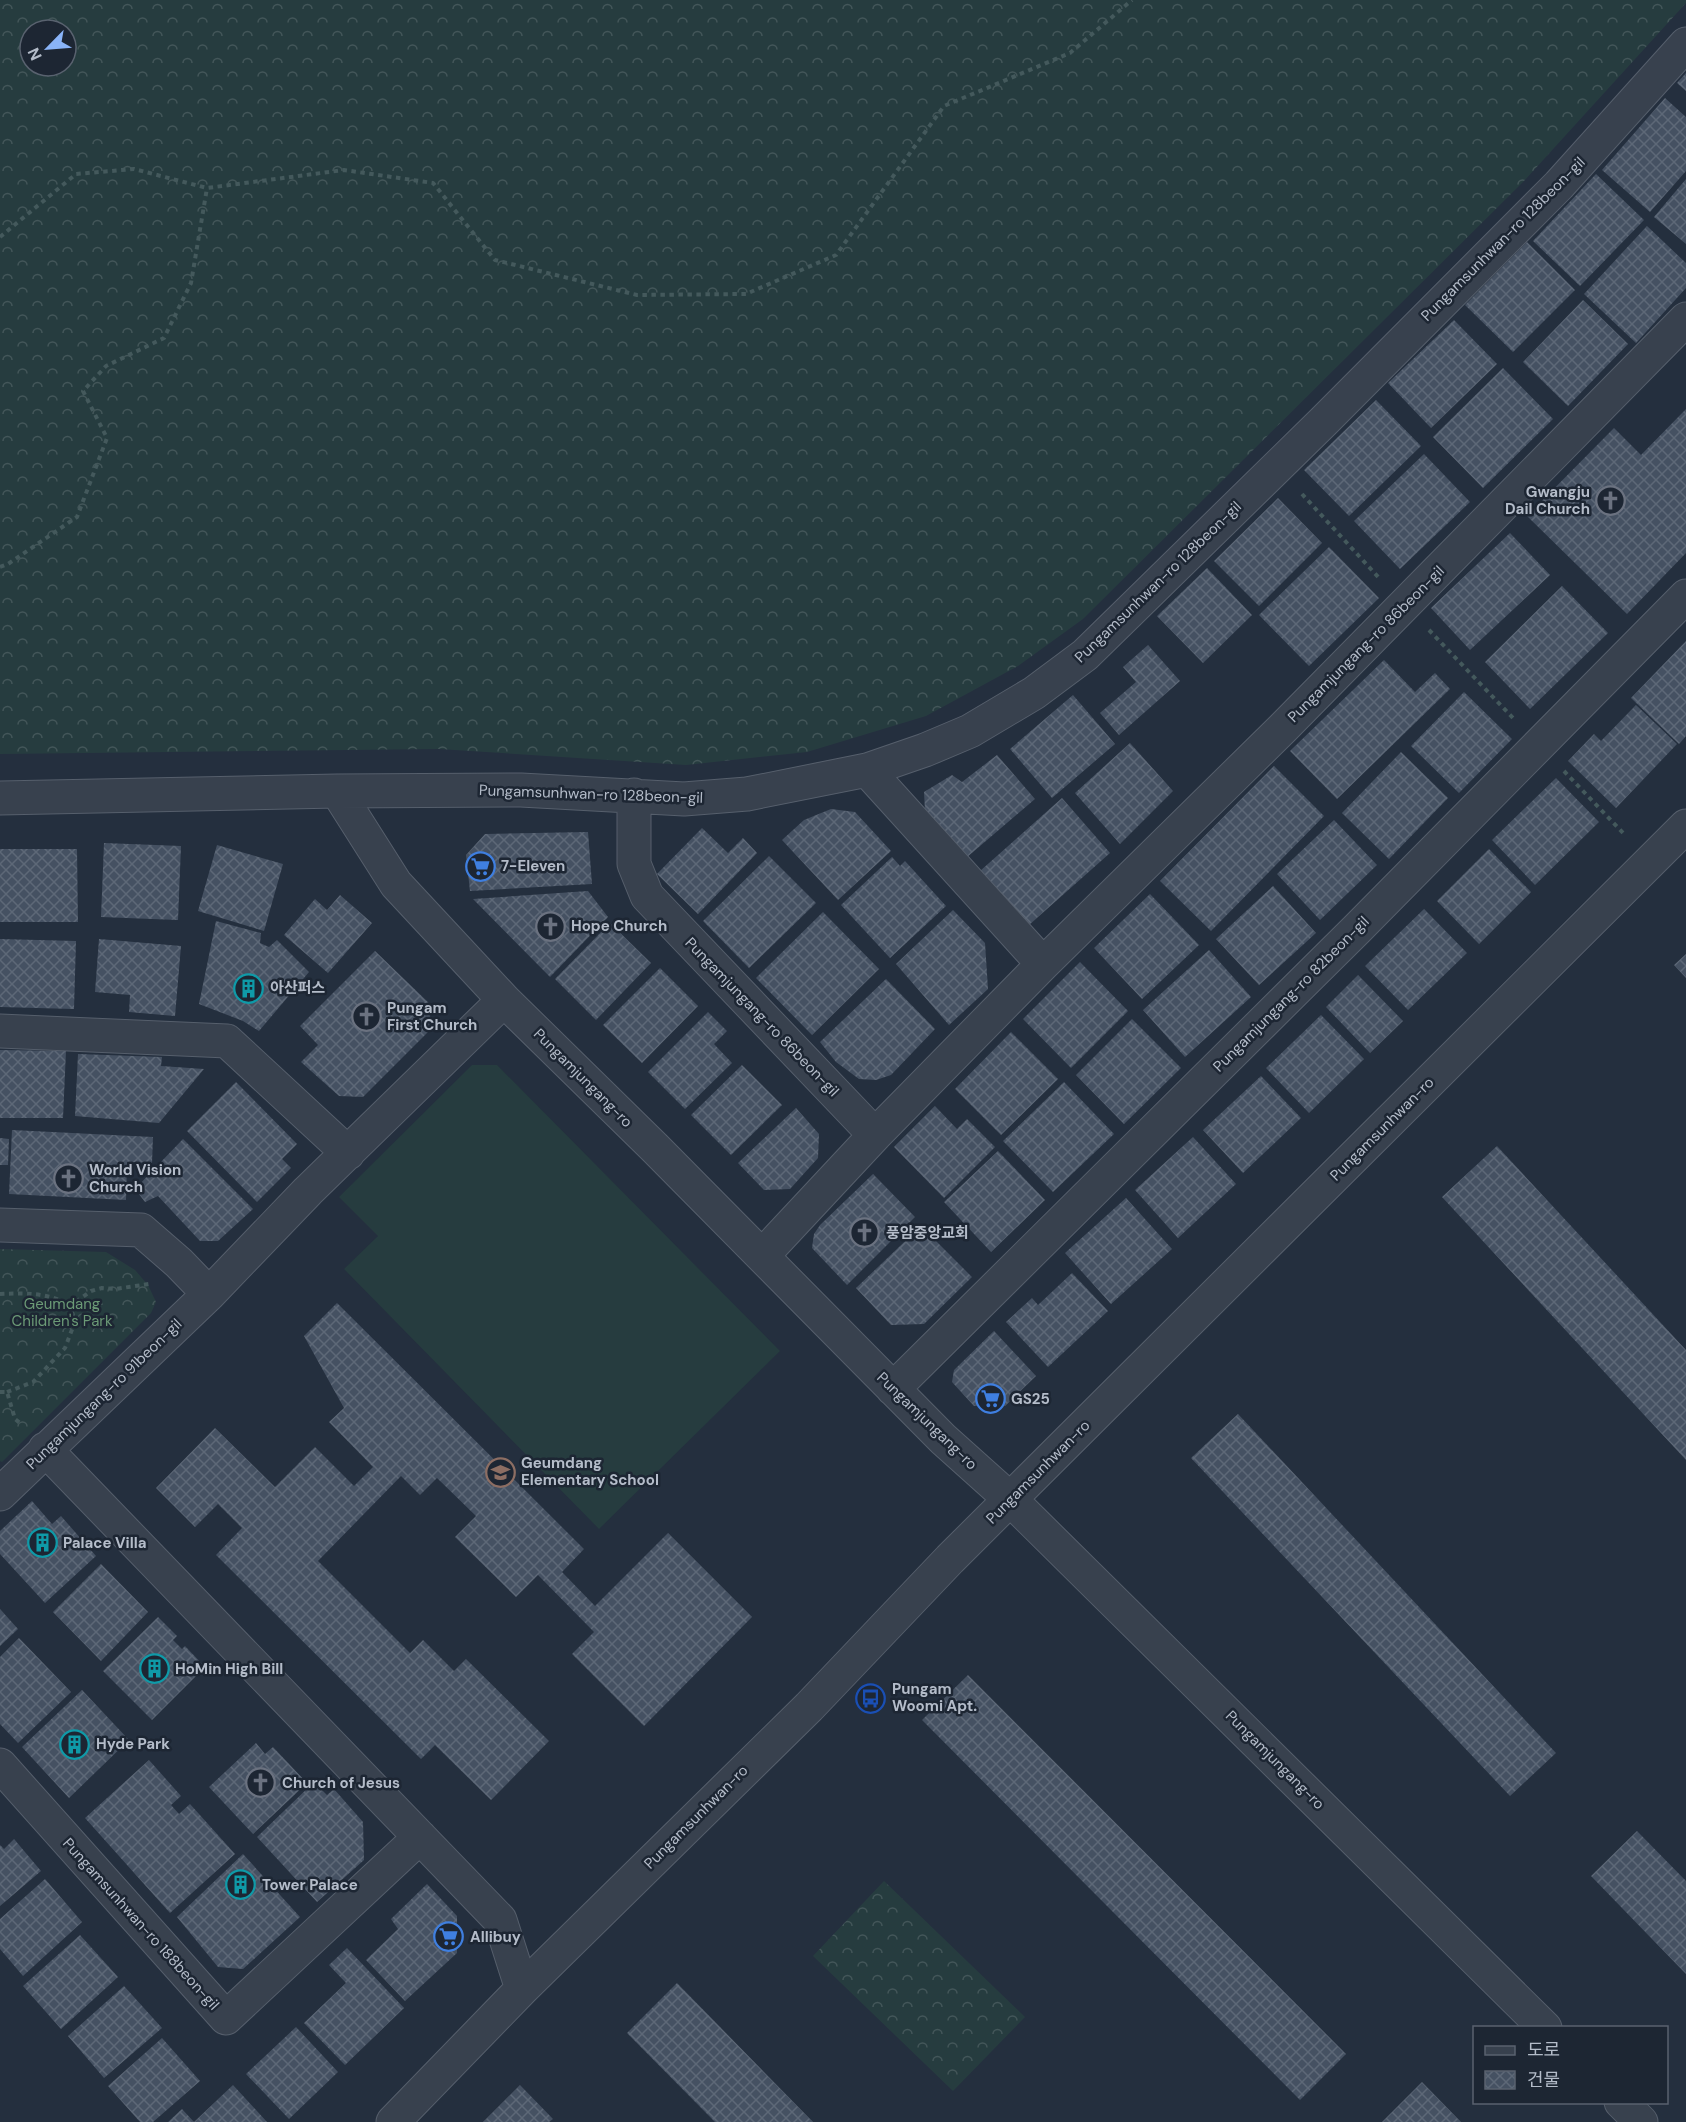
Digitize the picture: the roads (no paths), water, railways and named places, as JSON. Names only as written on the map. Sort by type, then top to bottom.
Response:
[{"type":"street","name":"Pungamsunhwan-ro 128beon-gil","points":[[0,798],[337,791],[521,790],[684,799],[747,794],[867,770],[925,750],[970,731],[1042,687],[1092,648],[1559,185],[1686,45]]},
{"type":"street","name":"Pungamjungang-ro 86beon-gil","points":[[762,1256],[875,1135],[1043,964],[1283,728],[1686,319]]},
{"type":"street","name":"Pungamjungang-ro 82beon-gil","points":[[893,1389],[1686,596]]},
{"type":"street","points":[[867,770],[1043,964]]},
{"type":"street","name":"Pungamjungang-ro","points":[[337,791],[396,884],[504,1000],[943,1439],[1011,1500],[1543,2026]]},
{"type":"street","name":"Pungamjungang-ro 86beon-gil","points":[[634,795],[634,864],[647,897],[875,1135]]},
{"type":"street","name":"Pungamsunhwan-ro","points":[[393,2122],[522,1989],[809,1707],[950,1559],[1686,826]]},
{"type":"street","name":"Pungamjungang-ro 91beon-gil","points":[[0,1494],[209,1294],[308,1191],[504,1000]]},
{"type":"street","points":[[0,1031],[227,1041],[348,1153]]},
{"type":"street","points":[[0,1225],[141,1230],[179,1263],[209,1294]]},
{"type":"street","points":[[45,1449],[500,1920],[522,1989]]},
{"type":"street","name":"Pungamsunhwan-ro 188beon-gil","points":[[0,1765],[226,2018],[420,1837]]},
{"type":"street","points":[[1622,2104],[1641,2122]]},
{"type":"place","name":"Gwangju Dail Church","points":[[1611,501]]},
{"type":"place","name":"7-Eleven","points":[[480,866]]},
{"type":"place","name":"Hope Church","points":[[550,926]]},
{"type":"place","name":"아산퍼스","points":[[249,988]]},
{"type":"place","name":"Pungam First Church","points":[[366,1017]]},
{"type":"place","name":"World Vision Church","points":[[68,1179]]},
{"type":"place","name":"풍암중앙교회","points":[[865,1233]]},
{"type":"place","name":"GS25","points":[[990,1399]]},
{"type":"place","name":"Geumdang Elementary School","points":[[500,1472]]},
{"type":"place","name":"Palace Villa","points":[[42,1543]]},
{"type":"place","name":"HoMin High Bill","points":[[154,1669]]},
{"type":"place","name":"Pungam Woomi Apt.","points":[[871,1698]]},
{"type":"place","name":"Hyde Park","points":[[75,1744]]},
{"type":"place","name":"Church of Jesus","points":[[261,1783]]},
{"type":"place","name":"Tower Palace","points":[[241,1885]]},
{"type":"place","name":"Allibuy","points":[[449,1937]]},
{"type":"park label","name":"Geumdang Children's Park","points":[[62,1312]]}]
